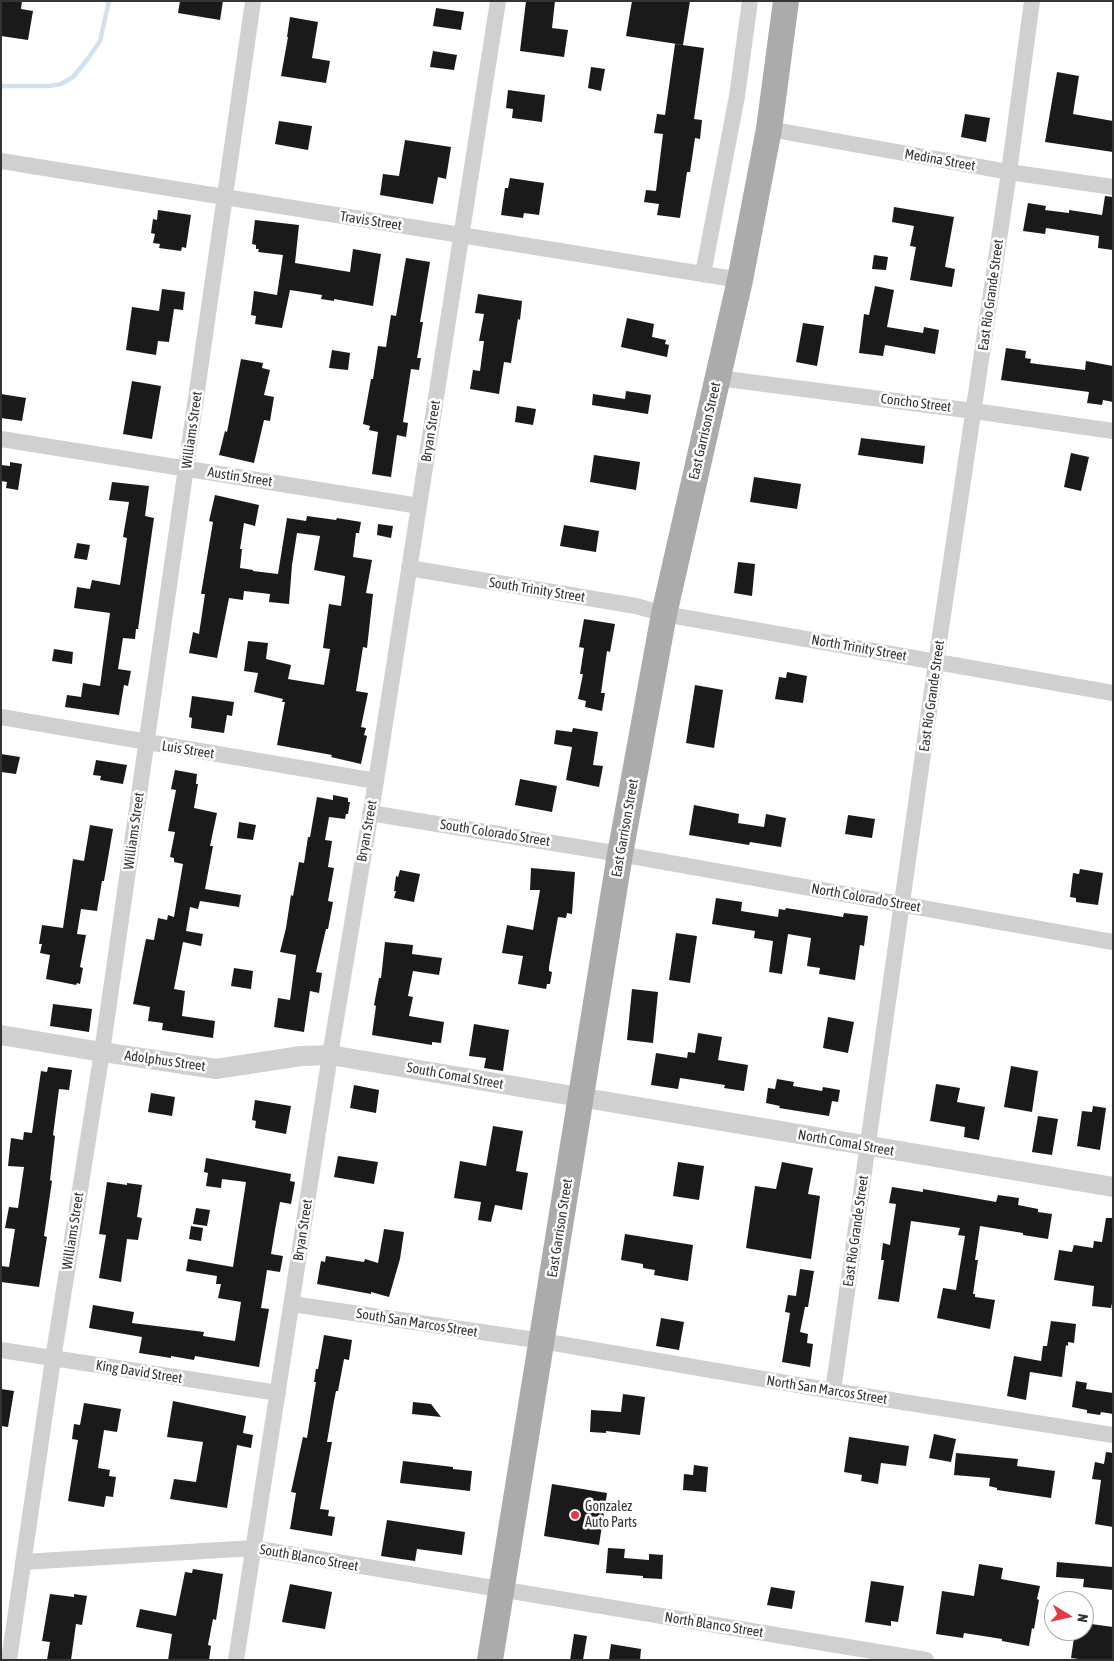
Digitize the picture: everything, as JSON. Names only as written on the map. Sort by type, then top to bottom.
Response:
[{"type":"main road","name":"East Garrison Street","points":[[490,1660],[620,854],[664,614],[740,280],[768,129],[786,1]]},
{"type":"street","name":"Williams Street","points":[[9,1660],[53,1359],[102,1052],[253,1]]},
{"type":"street","name":"Bryan Street","points":[[236,1660],[330,1055],[376,781],[498,1]]},
{"type":"street","points":[[703,274],[737,96],[750,1]]},
{"type":"street","name":"East Río Grande Street","points":[[833,1391],[1032,1]]},
{"type":"street","name":"Medina Street","points":[[768,129],[1009,172],[1113,188]]},
{"type":"street","name":"Travis Street","points":[[1,160],[740,280]]},
{"type":"street","name":"Concho Street","points":[[718,378],[1113,431]]},
{"type":"street","name":"Austin Street","points":[[1,439],[419,506]]},
{"type":"street","name":"South Trinity Street","points":[[409,568],[636,606],[664,614]]},
{"type":"street","name":"North Trinity Street","points":[[664,614],[1113,693]]},
{"type":"street","name":"Luis Street","points":[[1,717],[376,781]]},
{"type":"street","name":"South Colorado Street","points":[[370,813],[620,854]]},
{"type":"street","name":"North Colorado Street","points":[[620,854],[1113,942]]},
{"type":"street","name":"Adolphus Street","points":[[1,1035],[216,1069],[300,1056],[330,1055]]},
{"type":"street","name":"South Comal Street","points":[[330,1055],[580,1098]]},
{"type":"street","name":"North Comal Street","points":[[580,1098],[1113,1187]]},
{"type":"street","name":"South San Marcos Street","points":[[292,1304],[542,1341]]},
{"type":"street","name":"North San Marcos Street","points":[[542,1341],[833,1391],[1113,1435]]},
{"type":"street","name":"King David Street","points":[[1,1350],[278,1392]]},
{"type":"street","name":"South Blanco Street","points":[[24,1562],[254,1548],[502,1590]]},
{"type":"street","name":"North Blanco Street","points":[[502,1590],[926,1660]]},
{"type":"building","points":[[1,1],[22,1],[21,9],[33,11],[28,40],[1,36]]},
{"type":"building","points":[[180,1],[223,1],[220,20],[178,13]]},
{"type":"building","points":[[526,1],[555,1],[552,28],[568,30],[564,57],[520,51]]},
{"type":"building","points":[[632,1],[690,1],[683,45],[626,36]]},
{"type":"building","points":[[436,8],[464,12],[461,30],[433,26]]},
{"type":"building","points":[[290,17],[318,22],[312,58],[330,61],[326,83],[281,76]]},
{"type":"building","points":[[675,44],[704,48],[694,119],[702,120],[700,139],[695,138],[690,172],[687,172],[680,218],[657,215],[659,204],[644,202],[646,190],[656,191],[663,134],[654,133],[657,114],[665,115]]},
{"type":"building","points":[[433,51],[457,55],[454,70],[430,67]]},
{"type":"building","points":[[591,67],[605,69],[601,91],[588,88]]},
{"type":"building","points":[[1057,72],[1079,76],[1073,114],[1113,121],[1113,152],[1045,142]]},
{"type":"building","points":[[508,90],[545,95],[542,122],[512,118],[513,109],[506,108]]},
{"type":"building","points":[[965,114],[990,118],[986,142],[961,137]]},
{"type":"building","points":[[279,121],[312,126],[308,150],[275,144]]},
{"type":"building","points":[[405,140],[451,147],[446,179],[438,177],[433,204],[380,195],[383,174],[399,176]]},
{"type":"building","points":[[510,178],[544,183],[539,215],[524,213],[523,218],[501,215],[505,188],[508,188]]},
{"type":"building","points":[[1105,196],[1113,197],[1113,250],[1098,248],[1099,236],[1046,228],[1045,234],[1023,231],[1028,203],[1046,206],[1045,210],[1069,213],[1069,210],[1102,215]]},
{"type":"building","points":[[894,207],[954,217],[945,267],[955,269],[952,287],[910,280],[916,247],[910,246],[914,226],[892,222]]},
{"type":"building","points":[[158,210],[191,215],[186,248],[182,247],[181,251],[159,248],[160,244],[153,243],[155,234],[151,233],[153,219],[157,220]]},
{"type":"building","points":[[255,220],[299,225],[295,263],[350,272],[353,249],[381,254],[373,306],[334,299],[334,301],[321,299],[322,295],[290,290],[282,328],[255,324],[256,316],[251,315],[254,291],[277,295],[283,255],[258,252],[259,249],[256,249],[256,245],[252,244]]},
{"type":"building","points":[[874,255],[888,257],[886,270],[872,269]]},
{"type":"building","points":[[406,258],[430,262],[420,322],[423,322],[417,358],[421,358],[419,370],[411,369],[403,422],[408,423],[406,437],[397,435],[391,477],[372,474],[378,432],[369,430],[370,426],[363,424],[378,346],[386,347],[391,315],[396,316]]},
{"type":"building","points":[[875,286],[894,290],[887,327],[923,333],[924,327],[939,330],[935,354],[885,345],[883,356],[859,353],[864,314],[869,315]]},
{"type":"building","points":[[162,289],[185,292],[183,310],[174,309],[169,342],[158,341],[156,355],[126,350],[132,307],[159,311]]},
{"type":"building","points":[[478,294],[522,301],[511,363],[504,362],[499,394],[470,389],[473,370],[480,371],[484,341],[479,341],[484,314],[475,313]]},
{"type":"building","points":[[627,318],[654,324],[652,337],[666,340],[665,344],[669,345],[667,357],[621,347]]},
{"type":"building","points":[[803,323],[824,326],[817,366],[796,362]]},
{"type":"building","points":[[1006,348],[1026,351],[1025,358],[1031,359],[1030,363],[1085,370],[1086,361],[1113,366],[1113,402],[1103,400],[1102,405],[1087,403],[1089,392],[1001,380]]},
{"type":"building","points":[[332,350],[350,353],[348,370],[329,368]]},
{"type":"building","points":[[241,359],[263,363],[262,368],[270,370],[264,395],[274,397],[270,421],[264,420],[254,463],[219,455],[225,431],[227,432]]},
{"type":"building","points":[[132,381],[161,386],[152,439],[123,434]]},
{"type":"building","points":[[626,391],[651,395],[648,414],[592,405],[593,394],[625,399]]},
{"type":"building","points":[[1,394],[26,398],[22,421],[1,418]]},
{"type":"building","points":[[517,406],[536,409],[533,425],[515,422]]},
{"type":"building","points":[[861,438],[925,446],[923,464],[858,455]]},
{"type":"building","points":[[1071,453],[1089,457],[1081,491],[1064,487]]},
{"type":"building","points":[[594,455],[640,462],[636,490],[590,482]]},
{"type":"building","points":[[10,462],[22,464],[18,490],[6,488],[7,482],[1,481],[1,465],[10,466]]},
{"type":"building","points":[[754,477],[801,484],[797,509],[750,502]]},
{"type":"building","points":[[112,482],[149,486],[145,516],[154,518],[138,629],[136,629],[135,639],[123,638],[118,669],[131,671],[128,686],[124,685],[119,715],[65,707],[67,695],[81,697],[83,683],[100,686],[110,613],[74,608],[77,587],[90,589],[92,580],[120,585],[127,538],[123,537],[129,502],[109,500]]},
{"type":"building","points":[[215,495],[259,505],[255,526],[244,523],[240,549],[242,549],[240,568],[253,571],[278,574],[287,518],[306,521],[307,516],[361,522],[359,533],[356,533],[353,557],[372,560],[366,593],[373,594],[367,648],[363,647],[356,691],[368,693],[361,727],[366,728],[364,735],[367,736],[361,764],[331,757],[332,755],[277,745],[285,702],[282,702],[283,699],[254,692],[258,673],[244,671],[248,641],[268,643],[266,659],[291,665],[288,679],[324,685],[330,649],[323,648],[329,604],[341,606],[345,576],[314,570],[320,536],[297,533],[289,604],[269,602],[270,594],[244,591],[243,600],[229,598],[217,658],[189,653],[193,632],[199,634],[205,594],[201,594],[213,522],[209,521]]},
{"type":"building","points":[[378,524],[393,526],[391,538],[377,535]]},
{"type":"building","points":[[564,525],[599,531],[596,552],[560,546]]},
{"type":"building","points":[[77,543],[90,545],[87,560],[74,558]]},
{"type":"building","points":[[738,562],[755,564],[752,596],[734,593]]},
{"type":"building","points":[[584,619],[615,624],[610,652],[607,651],[601,693],[605,693],[602,711],[585,707],[586,701],[578,699],[583,674],[580,674],[584,648],[579,647]]},
{"type":"building","points":[[54,649],[73,652],[72,664],[52,661]]},
{"type":"building","points":[[787,672],[807,676],[803,703],[775,699],[779,677],[786,678]]},
{"type":"building","points":[[695,685],[723,690],[714,748],[686,743]]},
{"type":"building","points":[[192,696],[234,702],[232,716],[227,715],[224,733],[191,728],[192,718],[189,717]]},
{"type":"building","points":[[573,728],[598,732],[593,765],[603,766],[599,787],[566,780],[572,747],[554,744],[556,730],[572,732]]},
{"type":"building","points":[[1,754],[20,757],[16,774],[1,772]]},
{"type":"building","points":[[96,760],[127,765],[123,784],[100,780],[101,776],[93,775]]},
{"type":"building","points":[[175,770],[197,774],[196,784],[198,784],[194,808],[217,813],[210,846],[213,846],[205,889],[241,895],[239,907],[200,901],[198,909],[190,907],[186,931],[203,934],[201,946],[183,942],[174,989],[185,991],[182,1016],[215,1021],[213,1038],[162,1030],[163,1023],[148,1021],[150,1007],[133,1004],[146,939],[154,940],[158,918],[167,920],[168,915],[174,917],[183,864],[174,862],[174,858],[170,857],[175,832],[168,831],[176,790],[171,789]]},
{"type":"building","points":[[520,779],[557,786],[552,812],[515,805]]},
{"type":"building","points":[[333,795],[348,798],[348,802],[350,802],[345,819],[329,817],[325,840],[332,841],[328,867],[334,868],[328,901],[333,902],[328,929],[326,929],[316,972],[322,973],[319,993],[310,991],[304,1032],[274,1027],[278,998],[290,1000],[296,955],[280,952],[299,862],[304,863],[317,797],[333,800]]},
{"type":"building","points":[[694,805],[739,814],[738,823],[764,827],[766,814],[786,818],[781,847],[750,842],[749,845],[689,835]]},
{"type":"building","points":[[848,815],[875,819],[872,838],[845,834]]},
{"type":"building","points":[[239,822],[256,825],[253,840],[237,838]]},
{"type":"building","points":[[90,825],[113,829],[97,911],[81,909],[77,934],[86,935],[80,967],[83,968],[80,984],[77,983],[76,985],[46,979],[50,955],[40,953],[42,944],[39,944],[42,925],[63,928],[73,859],[84,861]]},
{"type":"building","points":[[531,868],[575,872],[572,914],[567,913],[566,918],[558,917],[549,967],[549,971],[552,972],[550,984],[547,984],[546,989],[518,984],[523,956],[502,953],[507,925],[533,930],[540,890],[530,890]]},
{"type":"building","points":[[1080,869],[1103,873],[1098,905],[1076,902],[1076,898],[1070,897],[1073,873],[1079,874]]},
{"type":"building","points":[[400,870],[420,874],[414,902],[394,898],[396,876],[398,877]]},
{"type":"building","points":[[716,898],[742,902],[741,911],[778,917],[779,909],[785,910],[786,908],[843,917],[844,913],[868,916],[864,946],[860,945],[855,980],[819,974],[820,968],[807,966],[811,938],[788,934],[782,974],[769,972],[773,941],[754,938],[755,931],[712,924]]},
{"type":"building","points":[[676,933],[697,936],[690,983],[669,980]]},
{"type":"building","points":[[385,942],[413,945],[412,954],[442,958],[439,975],[413,971],[408,996],[413,997],[409,1016],[444,1022],[441,1043],[432,1042],[432,1045],[372,1035],[376,1006],[374,1005],[379,978],[381,978]]},
{"type":"building","points":[[234,968],[253,971],[251,989],[231,986]]},
{"type":"building","points":[[632,989],[658,992],[653,1043],[627,1040]]},
{"type":"building","points":[[53,1004],[92,1009],[89,1032],[50,1026]]},
{"type":"building","points":[[828,1017],[854,1022],[848,1053],[823,1048]]},
{"type":"building","points":[[474,1024],[509,1030],[503,1071],[484,1068],[486,1058],[469,1056]]},
{"type":"building","points":[[698,1033],[722,1037],[718,1060],[748,1065],[744,1091],[724,1088],[725,1085],[680,1078],[678,1089],[651,1085],[656,1053],[687,1058],[688,1052],[695,1053]]},
{"type":"building","points":[[1011,1066],[1038,1071],[1032,1112],[1004,1107]]},
{"type":"building","points":[[48,1067],[72,1070],[69,1090],[59,1089],[53,1135],[55,1136],[50,1180],[52,1181],[44,1236],[47,1237],[39,1287],[1,1282],[1,1266],[9,1267],[15,1229],[5,1228],[9,1207],[18,1208],[24,1167],[8,1166],[11,1138],[23,1140],[24,1132],[32,1133],[41,1071],[47,1072]]},
{"type":"building","points":[[777,1079],[794,1082],[793,1086],[822,1091],[823,1087],[840,1090],[838,1102],[832,1101],[829,1116],[779,1108],[780,1106],[766,1103],[768,1088],[775,1089]]},
{"type":"building","points":[[936,1084],[960,1088],[957,1102],[985,1107],[979,1140],[964,1137],[965,1127],[930,1121]]},
{"type":"building","points":[[354,1085],[379,1090],[376,1113],[350,1108]]},
{"type":"building","points":[[151,1093],[175,1097],[172,1116],[148,1112]]},
{"type":"building","points":[[255,1100],[291,1106],[286,1134],[255,1128],[256,1121],[252,1120]]},
{"type":"building","points":[[1093,1106],[1106,1108],[1100,1150],[1077,1146],[1082,1111],[1092,1112]]},
{"type":"building","points":[[1038,1116],[1058,1119],[1052,1155],[1032,1152]]},
{"type":"building","points":[[493,1126],[523,1131],[516,1171],[528,1173],[522,1210],[495,1205],[491,1222],[478,1220],[481,1202],[454,1198],[460,1161],[486,1166]]},
{"type":"building","points":[[338,1156],[378,1162],[374,1184],[334,1177]]},
{"type":"building","points":[[206,1158],[291,1174],[290,1181],[295,1182],[291,1204],[280,1202],[271,1254],[283,1256],[280,1272],[267,1270],[261,1308],[269,1309],[259,1367],[195,1356],[194,1360],[139,1353],[142,1337],[89,1328],[93,1305],[134,1312],[132,1323],[204,1332],[203,1336],[235,1341],[241,1302],[218,1298],[221,1284],[216,1284],[217,1276],[186,1271],[188,1259],[233,1267],[246,1182],[222,1179],[221,1188],[206,1186],[208,1173],[204,1172]]},
{"type":"building","points":[[678,1162],[704,1166],[699,1200],[673,1196]]},
{"type":"building","points":[[782,1162],[813,1168],[808,1194],[820,1196],[811,1259],[746,1248],[755,1186],[776,1189]]},
{"type":"building","points":[[107,1182],[142,1185],[137,1217],[142,1218],[138,1240],[127,1239],[121,1282],[99,1278],[106,1235],[99,1234]]},
{"type":"building","points":[[892,1187],[923,1192],[923,1189],[996,1202],[998,1195],[1019,1198],[1018,1205],[1038,1209],[1038,1212],[1052,1214],[1048,1239],[980,1226],[973,1294],[975,1294],[975,1297],[995,1300],[990,1329],[937,1318],[943,1288],[956,1290],[965,1236],[958,1235],[960,1228],[911,1221],[899,1302],[878,1299],[884,1260],[881,1260],[883,1243],[890,1245],[896,1204],[889,1203]]},
{"type":"building","points":[[196,1208],[210,1210],[207,1226],[193,1224]]},
{"type":"building","points":[[1106,1218],[1113,1218],[1113,1298],[1111,1308],[1092,1306],[1094,1286],[1054,1280],[1059,1250],[1072,1252],[1074,1245],[1093,1248],[1094,1241],[1102,1242]]},
{"type":"building","points":[[191,1226],[203,1228],[201,1241],[189,1239]]},
{"type":"building","points":[[384,1229],[404,1232],[400,1259],[389,1297],[371,1292],[371,1294],[317,1284],[321,1261],[325,1262],[326,1256],[364,1262],[365,1259],[378,1263]]},
{"type":"building","points":[[625,1234],[693,1245],[688,1281],[654,1275],[655,1270],[643,1268],[643,1264],[621,1260]]},
{"type":"building","points":[[800,1269],[814,1271],[808,1307],[805,1307],[800,1332],[808,1334],[807,1343],[813,1344],[810,1367],[782,1362],[790,1313],[785,1312],[788,1295],[796,1296]]},
{"type":"building","points":[[661,1318],[684,1322],[679,1350],[656,1346]]},
{"type":"building","points":[[1051,1321],[1076,1324],[1074,1343],[1068,1342],[1068,1346],[1066,1345],[1062,1377],[1030,1372],[1026,1400],[1007,1396],[1014,1356],[1041,1361],[1043,1346],[1047,1346]]},
{"type":"building","points":[[324,1335],[352,1340],[349,1360],[344,1359],[338,1391],[336,1391],[334,1401],[327,1442],[332,1442],[320,1509],[329,1510],[328,1516],[335,1517],[332,1536],[290,1529],[296,1493],[291,1492],[303,1437],[307,1438],[316,1382],[314,1382],[316,1369],[318,1369]]},
{"type":"building","points":[[1076,1381],[1087,1383],[1086,1389],[1113,1393],[1113,1414],[1101,1412],[1100,1415],[1087,1413],[1087,1410],[1072,1407]]},
{"type":"building","points":[[1,1389],[14,1391],[8,1427],[1,1426]]},
{"type":"building","points":[[623,1394],[645,1397],[640,1435],[606,1431],[606,1433],[590,1432],[591,1410],[621,1412]]},
{"type":"building","points":[[173,1401],[246,1416],[243,1433],[253,1435],[251,1448],[237,1445],[227,1508],[170,1499],[174,1479],[196,1482],[203,1442],[167,1437]]},
{"type":"building","points":[[413,1402],[431,1404],[441,1417],[412,1414]]},
{"type":"building","points":[[84,1403],[121,1409],[117,1432],[104,1430],[98,1468],[110,1470],[109,1476],[116,1477],[113,1497],[106,1496],[104,1507],[68,1501],[78,1440],[72,1439],[74,1424],[80,1425]]},
{"type":"building","points":[[934,1434],[956,1439],[951,1462],[929,1458]]},
{"type":"building","points":[[849,1437],[909,1446],[906,1466],[881,1463],[878,1484],[861,1481],[862,1475],[844,1472]]},
{"type":"building","points":[[1106,1452],[1113,1453],[1113,1527],[1095,1524],[1101,1480],[1092,1479],[1095,1462],[1104,1464]]},
{"type":"building","points":[[956,1453],[1018,1459],[1017,1466],[1055,1471],[1051,1498],[997,1490],[997,1488],[989,1486],[990,1478],[954,1475]]},
{"type":"building","points":[[403,1461],[472,1471],[470,1491],[400,1483]]},
{"type":"building","points":[[694,1465],[708,1467],[706,1492],[683,1490],[684,1474],[693,1475]]},
{"type":"building","name":"Gonzalez Auto Parts","points":[[552,1484],[607,1493],[599,1545],[544,1536]]},
{"type":"building","points":[[387,1520],[465,1532],[462,1555],[417,1549],[415,1561],[381,1556]]},
{"type":"building","points":[[608,1548],[625,1549],[624,1558],[649,1560],[649,1554],[663,1555],[662,1579],[606,1573]]},
{"type":"building","points":[[1057,1562],[1113,1567],[1113,1590],[1083,1587],[1084,1579],[1056,1577]]},
{"type":"building","points":[[979,1564],[1003,1568],[1001,1579],[1040,1586],[1034,1629],[1032,1628],[1029,1646],[1002,1641],[1002,1639],[964,1633],[963,1638],[936,1634],[942,1591],[974,1596]]},
{"type":"building","points":[[193,1569],[223,1574],[216,1620],[213,1619],[208,1645],[211,1646],[209,1660],[168,1660],[172,1634],[136,1627],[140,1609],[176,1616],[185,1572],[192,1573]]},
{"type":"building","points":[[871,1581],[904,1586],[898,1622],[891,1621],[891,1626],[865,1622]]},
{"type":"building","points":[[290,1584],[332,1592],[325,1629],[282,1622]]},
{"type":"building","points":[[771,1587],[795,1591],[792,1609],[767,1605]]},
{"type":"building","points":[[50,1594],[74,1597],[74,1594],[87,1596],[82,1625],[76,1624],[71,1660],[47,1660],[50,1642],[42,1641]]},
{"type":"building","points":[[1094,1624],[1113,1627],[1113,1660],[1071,1658],[1074,1641],[1094,1641]]},
{"type":"building","points":[[574,1634],[587,1636],[583,1660],[570,1660]]},
{"type":"building","points":[[611,1644],[641,1649],[640,1660],[609,1660]]},
{"type":"waterway","points":[[1,86],[49,86],[61,84],[73,77],[100,41],[109,1]]},
{"type":"place","name":"Gonzalez Auto Parts","points":[[575,1515]]}]
